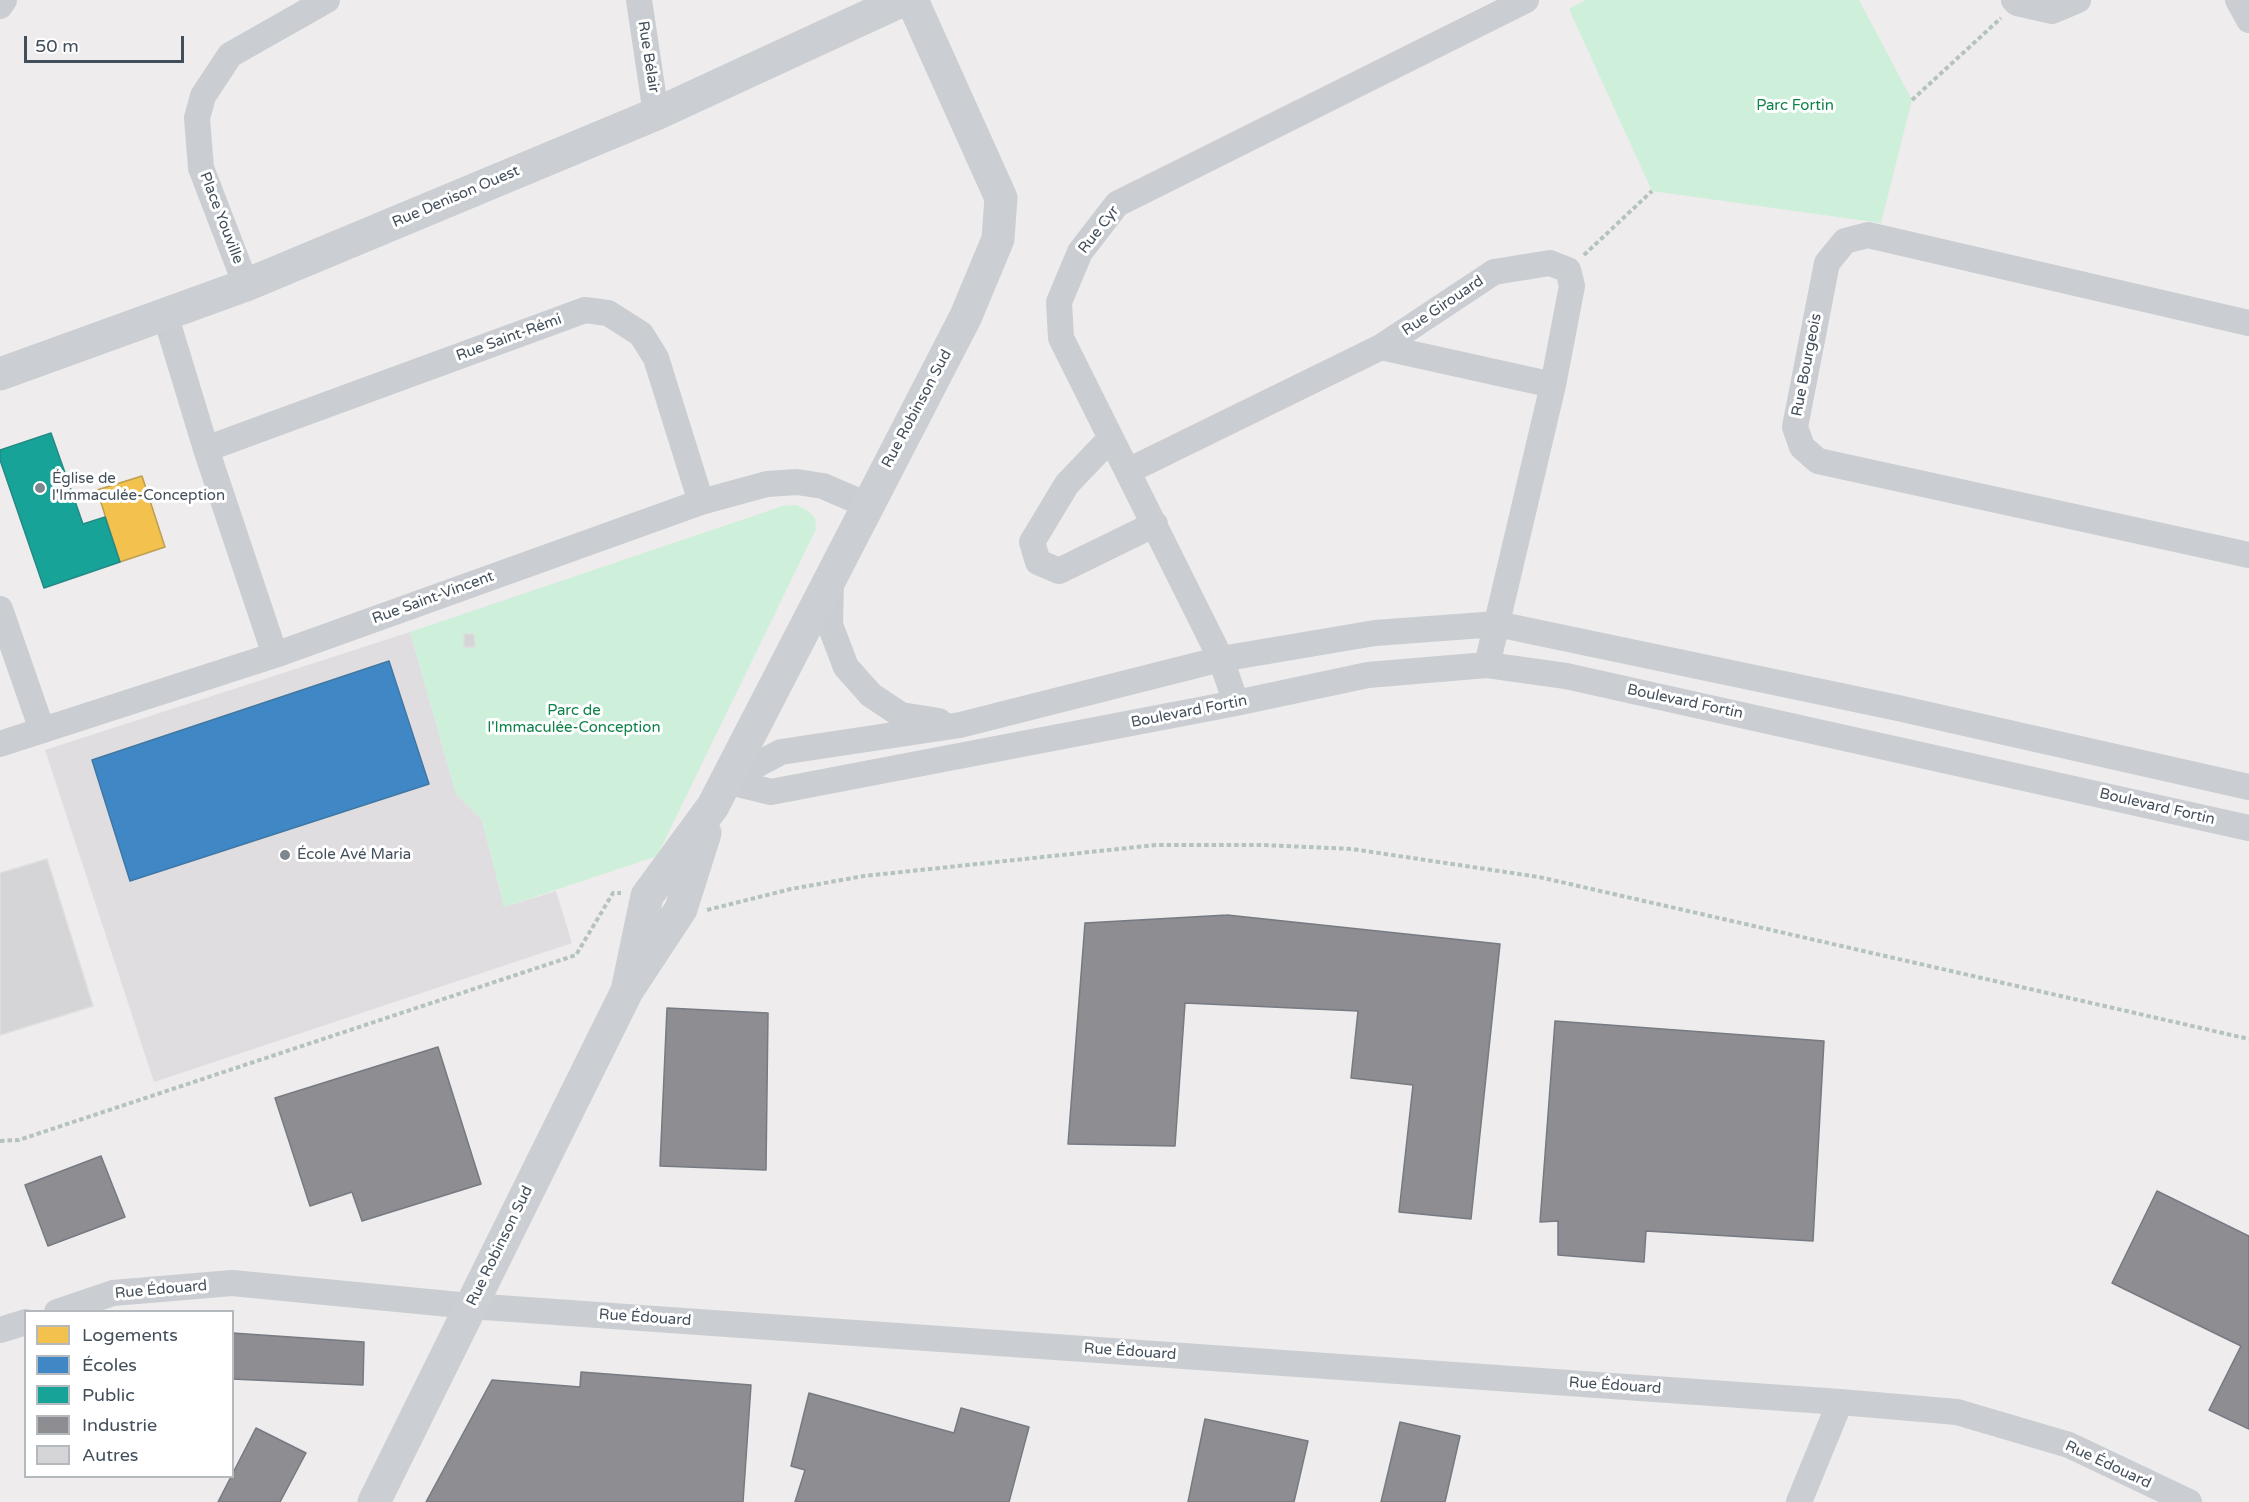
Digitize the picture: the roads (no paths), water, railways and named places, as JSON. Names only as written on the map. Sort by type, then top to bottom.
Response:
[{"type":"street","points":[[0,6],[4,0]]},
{"type":"street","name":"Place Youville","points":[[246,285],[201,168],[197,118],[203,96],[230,55],[327,0]]},
{"type":"street","name":"Rue Bélair","points":[[639,0],[656,114]]},
{"type":"street","name":"Rue Denison Ouest","points":[[0,374],[246,285],[656,114],[903,0]]},
{"type":"street","name":"Rue Robinson Sud","points":[[374,1502],[627,992],[681,909],[720,793],[966,316],[998,239],[1001,198],[912,0]]},
{"type":"street","name":"Rue Cyr","points":[[1236,703],[1221,659],[1061,338],[1059,302],[1080,252],[1117,204],[1526,0]]},
{"type":"street","points":[[2016,2],[2052,11],[2078,0]]},
{"type":"street","points":[[2238,0],[2249,20]]},
{"type":"street","name":"Rue Bourgeois","points":[[2249,323],[1869,235],[1845,241],[1827,263],[1795,427],[1802,447],[1818,461],[2249,555]]},
{"type":"street","name":"Rue Girouard","points":[[1128,471],[1382,347],[1494,272],[1550,263],[1568,270],[1572,286],[1553,385],[1382,347]]},
{"type":"street","name":"Rue Saint-Rémi","points":[[206,449],[585,310],[608,313],[641,334],[656,358],[701,502]]},
{"type":"street","points":[[165,314],[206,449],[275,655]]},
{"type":"street","points":[[1487,665],[1553,385]]},
{"type":"street","points":[[1110,439],[1067,484],[1032,542],[1038,562],[1059,571],[1155,524]]},
{"type":"street","name":"Rue Saint-Vincent","points":[[0,744],[275,655],[701,502],[767,484],[797,482],[823,486],[867,505]]},
{"type":"street","points":[[831,578],[830,626],[846,667],[871,695],[901,715],[960,725]]},
{"type":"street","points":[[0,609],[42,730]]},
{"type":"street","points":[[720,793],[781,752],[960,725],[1221,659],[1375,633],[1497,624],[1898,708],[2249,787]]},
{"type":"street","name":"Boulevard Fortin","points":[[720,793],[771,792],[1236,703],[1368,675],[1487,665],[1566,675],[2249,828]]},
{"type":"street","points":[[1890,746],[1898,708]]},
{"type":"street","name":"Rue Édouard","points":[[60,1310],[112,1293],[232,1283],[470,1306],[1957,1412],[2069,1445],[2189,1502]]},
{"type":"street","points":[[0,1330],[24,1323]]},
{"type":"street","points":[[1799,1502],[1839,1402]]},
{"type":"place","name":"Église de l'Immaculée-Conception","points":[[40,488]]},
{"type":"place","name":"École Avé Maria","points":[[285,855]]},
{"type":"park label","name":"Parc Fortin","points":[[1795,106]]},
{"type":"park label","name":"Parc de l'Immaculée-Conception","points":[[574,720]]}]
